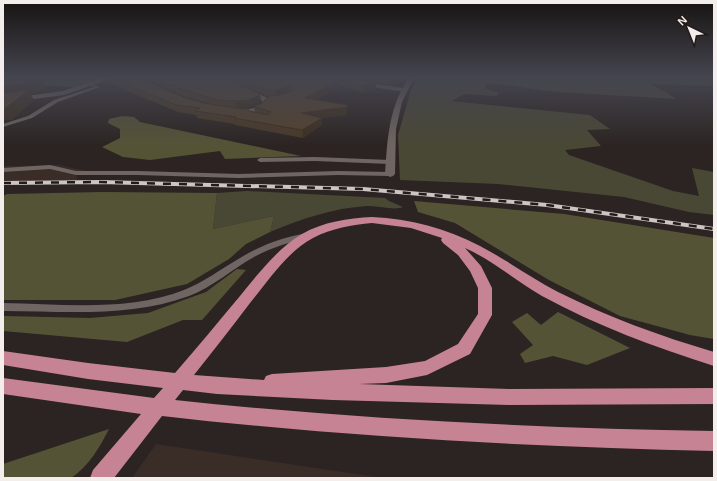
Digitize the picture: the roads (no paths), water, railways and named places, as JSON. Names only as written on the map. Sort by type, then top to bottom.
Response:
[{"type":"highway","points":[[101,478],[270,269],[290,249],[311,235],[336,225],[367,220],[390,220],[416,224],[472,246],[552,295],[599,319],[654,341],[714,359]]},
{"type":"highway","points":[[217,386],[386,375],[427,368],[464,349],[485,315],[485,288],[476,269],[462,252],[436,232]]},
{"type":"highway","points":[[3,358],[88,371],[217,386],[420,395],[599,397],[714,396]]},
{"type":"highway","points":[[3,386],[69,397],[207,413],[331,423],[525,436],[714,441]]},
{"type":"street","points":[[230,111],[252,114],[266,103],[265,100]]},
{"type":"street","points":[[390,174],[392,129],[400,100]]},
{"type":"lane","points":[[3,126],[30,116],[58,100]]},
{"type":"lane","points":[[260,160],[315,159],[390,162]]},
{"type":"lane","points":[[3,170],[50,167],[76,174],[138,173],[231,176],[338,173],[390,174]]},
{"type":"lane","points":[[3,307],[100,308],[147,303],[193,290],[213,280],[251,255],[283,240],[311,235]]},
{"type":"railway","points":[[3,183],[101,182],[363,189],[547,205],[714,229]]}]
